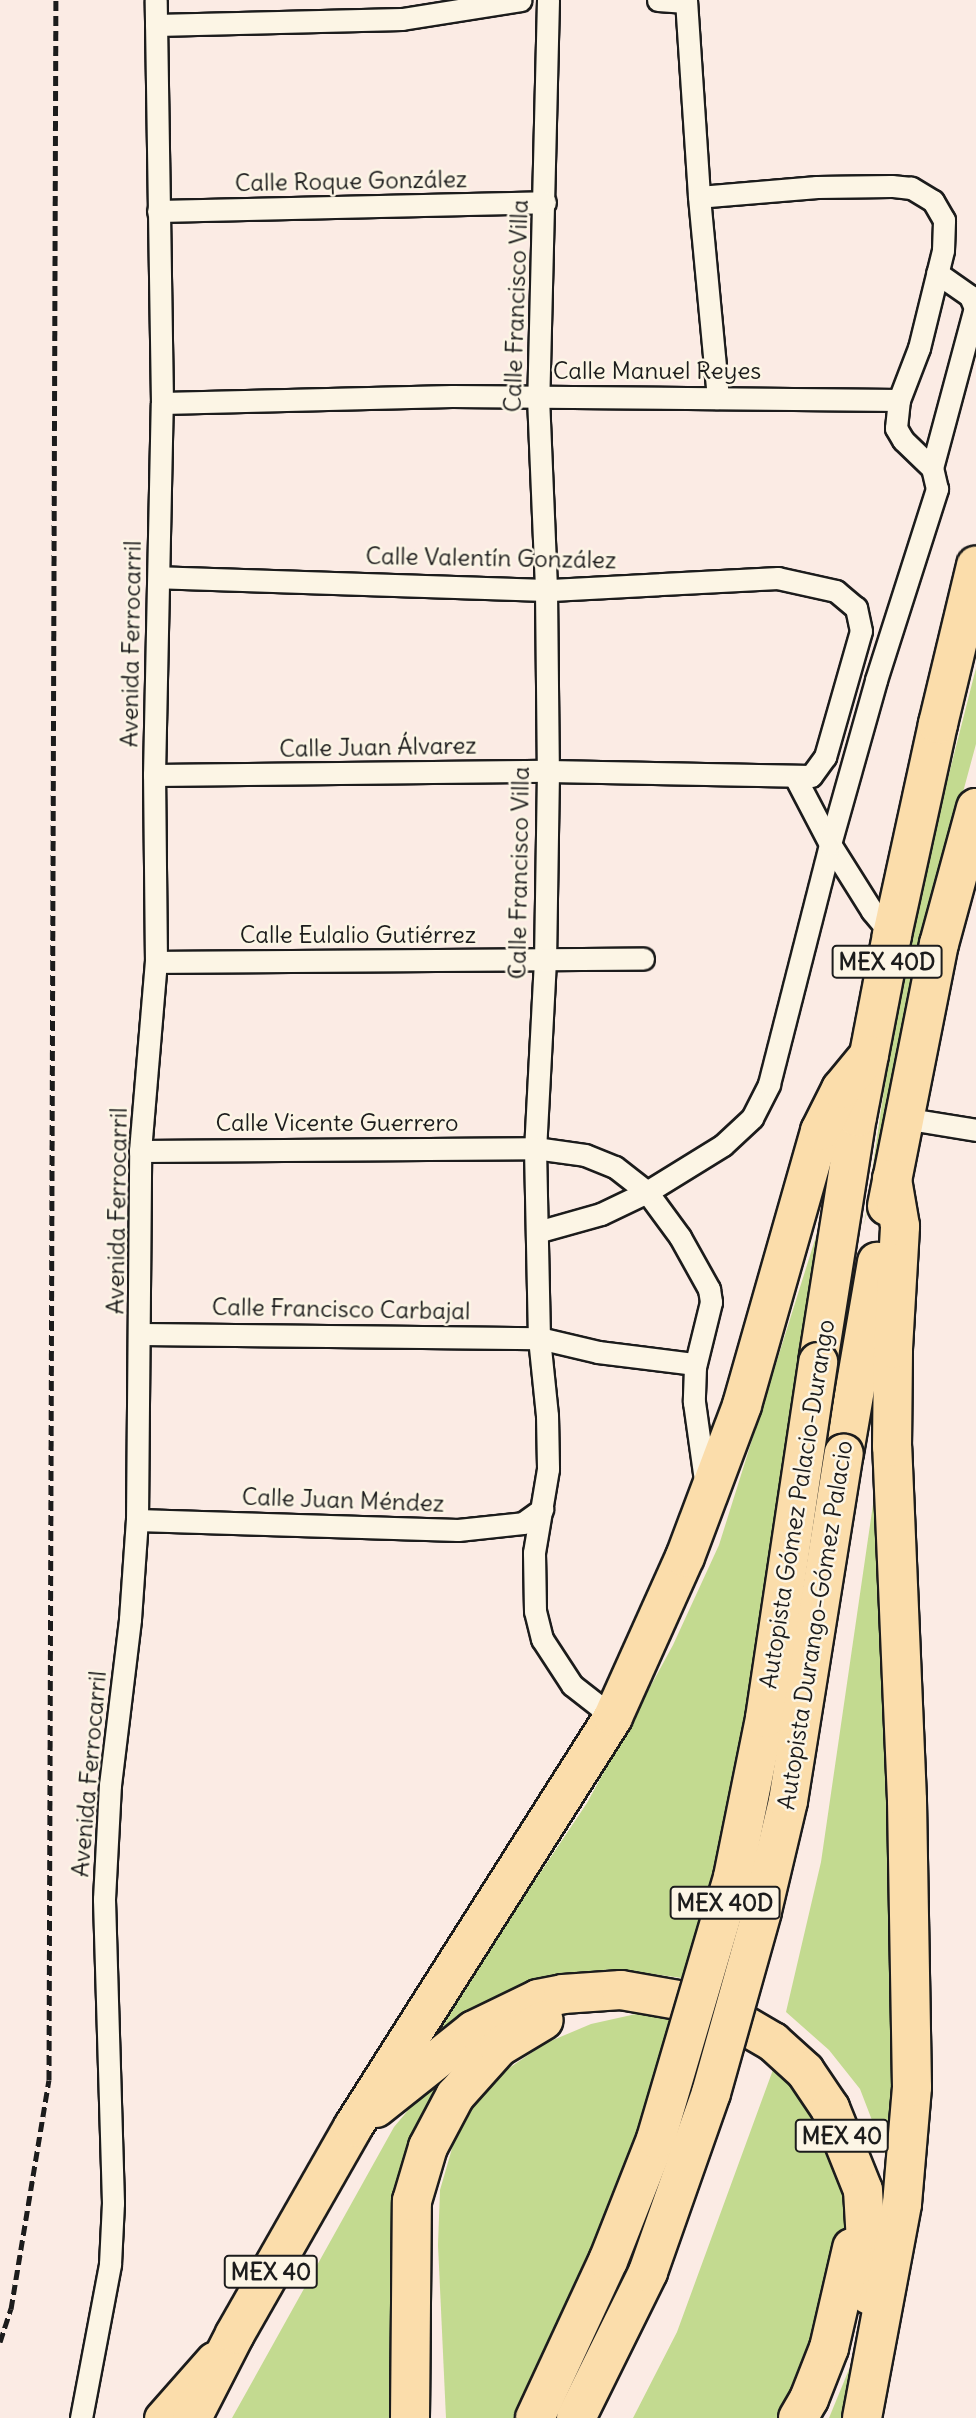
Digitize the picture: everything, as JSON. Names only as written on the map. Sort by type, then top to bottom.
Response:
[{"type":"highway","name":"Autopista Gómez Palacio-Durango","points":[[535,2418],[608,2262],[656,2139],[733,1877],[765,1718],[818,1362],[869,1055],[937,724],[976,566]]},
{"type":"highway","name":"Autopista Durango-Gómez Palacio","points":[[576,2418],[648,2272],[711,2093],[758,1924],[788,1801],[844,1453],[903,1118],[939,944],[976,808]]},
{"type":"highway","points":[[353,2127],[612,1717],[685,1557],[708,1499],[749,1380],[820,1131],[841,1089],[869,1055]]},
{"type":"highway","points":[[863,2415],[902,2204],[912,2087],[907,1800],[892,1447],[893,1349],[900,1226],[892,1179]]},
{"type":"highway","name":"MEX 40","points":[[192,2418],[235,2334],[353,2127],[474,2030],[517,2007],[563,1994],[621,1990],[678,2000],[737,2021],[773,2042],[805,2071],[830,2108],[863,2190],[870,2274],[863,2415]]},
{"type":"highway","name":"MEX 40","points":[[410,2418],[412,2201],[428,2147],[455,2096],[499,2047],[551,2015],[621,1990]]},
{"type":"highway","points":[[804,2409],[841,2306],[863,2190]]},
{"type":"main road","name":"MEX 40","points":[[161,2418],[235,2334]]},
{"type":"street","name":"Avenida Ferrocarril","points":[[81,2418],[110,2264],[113,2203],[104,1899],[110,1785],[130,1619],[137,1520],[141,1334],[140,1151],[156,962],[154,775],[162,403],[156,0]]},
{"type":"street","points":[[156,25],[402,19],[520,0]]},
{"type":"street","name":"Calle Francisco Villa","points":[[548,0],[538,397],[546,590],[548,771],[545,960],[535,1148],[539,1338],[548,1469],[534,1553],[536,1611],[542,1639],[572,1685],[612,1717]]},
{"type":"street","points":[[657,0],[686,1],[699,197],[718,398]]},
{"type":"street","points":[[537,1232],[601,1214],[647,1192],[723,1145],[752,1118],[769,1084],[830,844],[935,497],[936,482],[932,468],[903,440],[896,428],[899,400],[919,348],[937,273],[945,230],[938,208],[925,193],[891,186],[817,187],[699,197]]},
{"type":"street","name":"Calle Roque González","points":[[158,211],[545,202]]},
{"type":"street","points":[[932,468],[975,308],[970,296],[937,273]]},
{"type":"street","name":"Calle Manuel Reyes","points":[[162,403],[286,398],[899,400]]},
{"type":"street","name":"Calle Valentín González","points":[[159,577],[546,590],[778,578],[836,590],[858,614],[891,639]]},
{"type":"street","points":[[858,614],[825,757],[803,777],[830,844],[872,911],[892,935]]},
{"type":"street","name":"Calle Juan Álvarez","points":[[154,775],[548,771],[687,772],[803,777]]},
{"type":"street","name":"Calle Eulalio Gutiérrez","points":[[156,962],[643,959]]},
{"type":"street","points":[[903,1118],[976,1130]]},
{"type":"street","name":"Calle Vicente Guerrero","points":[[140,1151],[535,1148],[584,1155],[603,1161],[629,1176],[647,1192],[680,1237],[709,1289],[711,1302],[695,1364],[694,1402],[708,1499]]},
{"type":"street","name":"Calle Francisco Carbajal","points":[[141,1334],[539,1338],[598,1352],[695,1364]]},
{"type":"street","name":"Calle Juan Méndez","points":[[137,1520],[458,1530],[523,1523],[542,1509]]},
{"type":"green space","points":[[976,668],[976,744],[921,948],[864,1226],[905,947]]},
{"type":"green space","points":[[840,1160],[773,1587],[722,1855],[690,1979],[614,1969],[569,1973],[529,1985],[483,2006],[431,2036],[587,1803],[673,1645],[719,1545]]},
{"type":"green space","points":[[885,1422],[898,2188],[860,2089],[829,2050],[786,2012],[821,1862]]},
{"type":"green space","points":[[636,2014],[681,2018],[624,2190],[525,2418],[446,2418],[438,2245],[440,2190],[453,2145],[474,2106],[506,2070],[546,2043],[591,2024]]},
{"type":"green space","points":[[488,2039],[434,2107],[403,2418],[232,2418],[394,2127],[426,2089]]},
{"type":"green space","points":[[774,2067],[811,2104],[843,2173],[848,2217],[846,2262],[789,2418],[633,2418],[677,2332]]},
{"type":"green space","points":[[859,2345],[845,2418],[829,2418]]},
{"type":"railway","points":[[0,2342],[11,2309],[49,2080],[56,0]]}]
